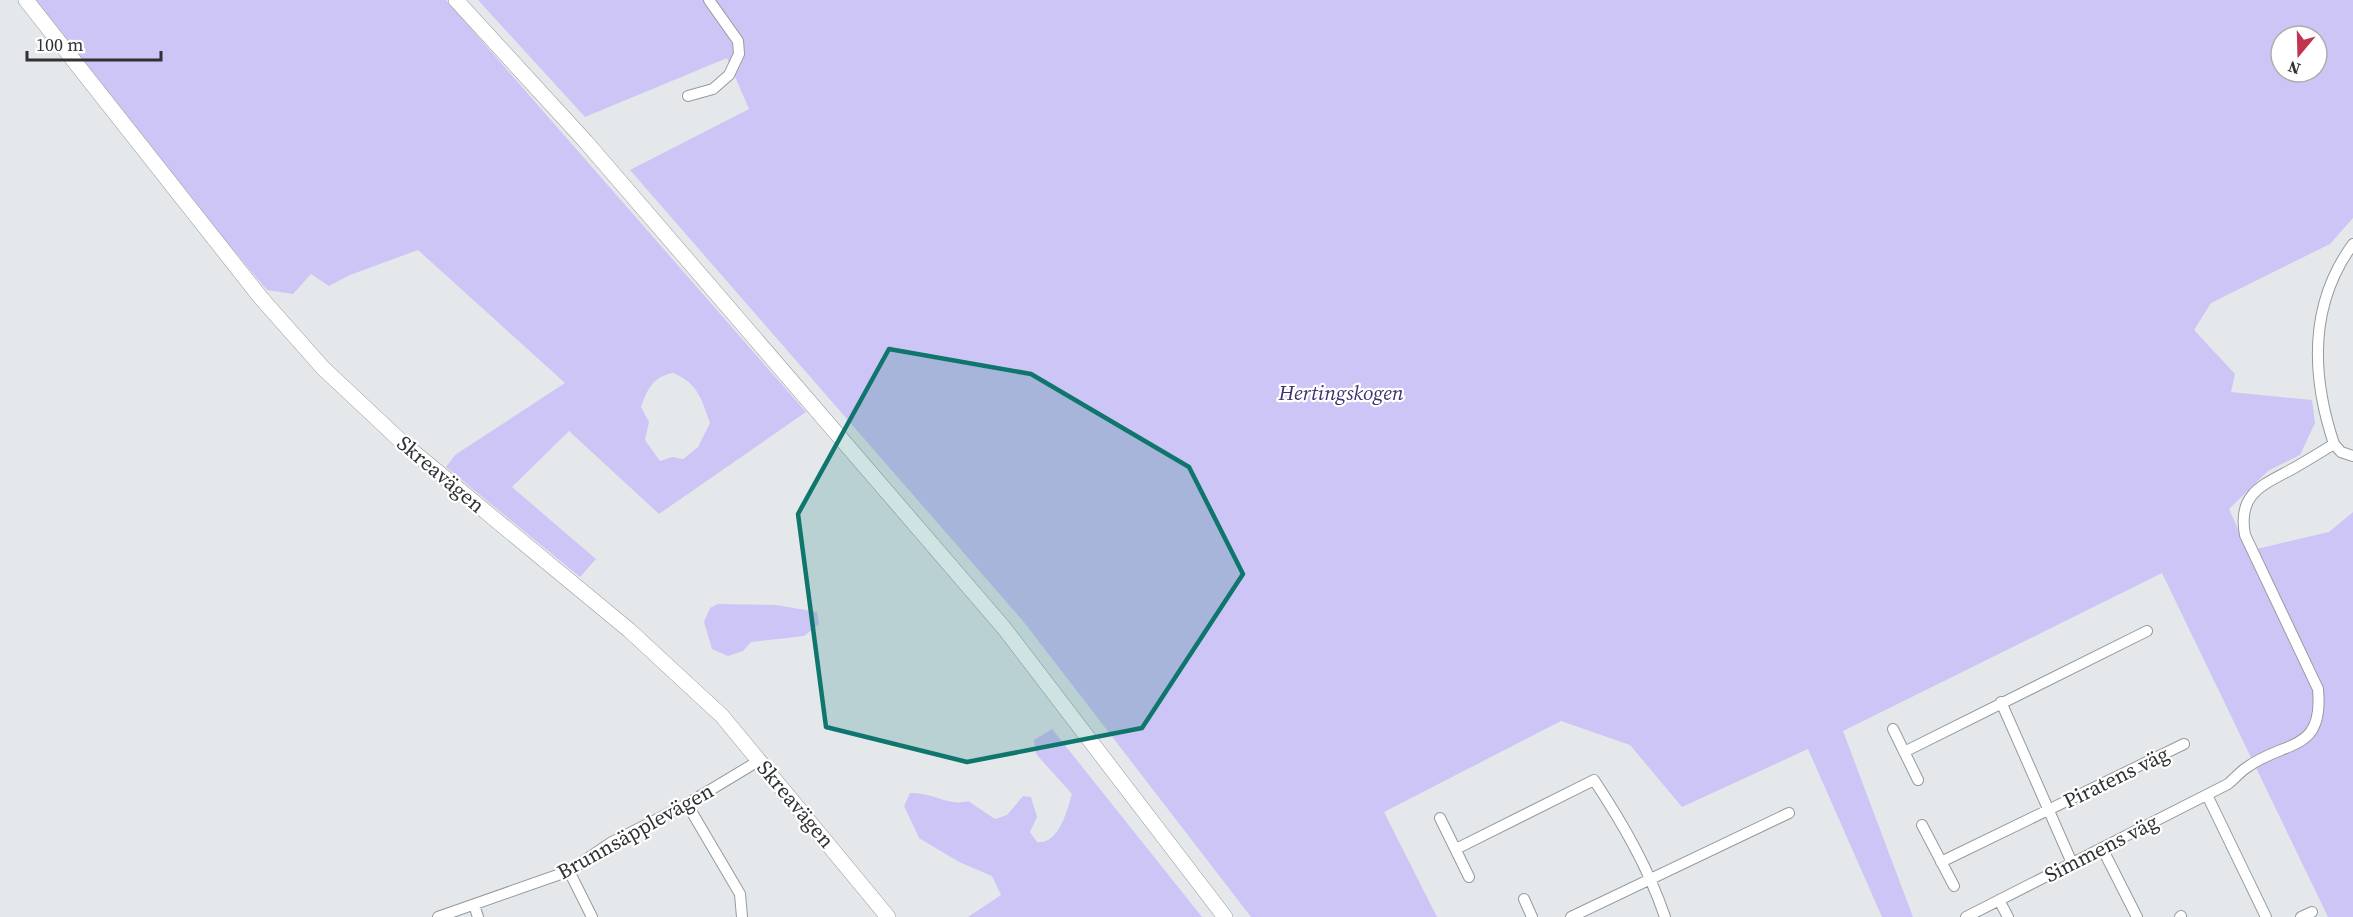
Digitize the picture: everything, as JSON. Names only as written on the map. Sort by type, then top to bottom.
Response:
[{"type":"street","name":"Skreavägen","points":[[26,0],[261,298],[323,368],[405,446],[656,654],[722,716],[888,917]]},
{"type":"street","points":[[456,0],[586,142],[1004,628],[1225,917]]},
{"type":"street","points":[[688,96],[712,89],[729,75],[739,54],[738,41],[709,0]]},
{"type":"street","points":[[2353,244],[2329,285],[2319,319],[2316,353],[2326,414],[2334,444],[2341,452],[2353,456]]},
{"type":"street","name":"Simmens väg","points":[[1966,917],[2206,795],[2236,778],[2246,768],[2302,741],[2317,722],[2318,689],[2245,535],[2243,518],[2248,501],[2259,487],[2334,444]]},
{"type":"street","points":[[1904,752],[2146,631]]},
{"type":"street","points":[[2001,702],[2072,863]]},
{"type":"street","points":[[1893,729],[1918,780]]},
{"type":"street","name":"Piratens väg","points":[[1941,862],[2184,744]]},
{"type":"street","name":"Brunnsäpplevägen","points":[[438,917],[568,871],[612,842],[687,804],[760,760]]},
{"type":"street","points":[[1456,849],[1594,780],[1632,841],[1652,880],[1665,917]]},
{"type":"street","points":[[2206,795],[2266,917]]},
{"type":"street","points":[[687,804],[740,894],[742,917]]},
{"type":"street","points":[[1571,917],[1789,813]]},
{"type":"street","points":[[1440,819],[1469,877]]},
{"type":"street","points":[[1922,825],[1954,886]]},
{"type":"street","points":[[2102,848],[2138,917]]},
{"type":"street","points":[[568,871],[592,917]]},
{"type":"street","points":[[1524,899],[1532,917]]},
{"type":"street","points":[[1999,900],[2008,917]]},
{"type":"street","points":[[474,905],[478,917]]},
{"type":"street","points":[[2301,917],[2312,912]]},
{"type":"highlighted area","points":[[889,349],[1031,374],[1189,467],[1243,574],[1142,728],[967,762],[826,727],[798,514]]},
{"type":"green space","points":[[35,0],[446,0],[806,412],[659,514],[569,431],[512,487],[596,559],[580,577],[446,467],[455,455],[565,383],[418,250],[350,275],[329,286],[311,274],[293,294],[267,290],[203,214]],"holes":[[[673,373],[682,377],[698,393],[710,423],[698,447],[683,459],[672,457],[660,461],[645,440],[649,422],[641,407],[652,384],[661,377]]]},
{"type":"green space","name":"Hertingskogen","points":[[478,0],[2353,0],[2353,218],[2330,244],[2211,303],[2194,330],[2235,374],[2231,392],[2312,400],[2315,423],[2300,455],[2268,471],[2229,509],[2248,551],[2329,532],[2353,512],[2353,917],[2328,917],[2162,573],[1843,731],[1913,917],[1882,917],[1808,749],[1682,807],[1630,745],[1561,721],[1384,812],[1437,917],[1251,917],[1023,621],[630,170],[749,109],[727,58],[585,117]]},
{"type":"green space","points":[[718,604],[776,605],[817,612],[819,624],[804,636],[751,642],[743,651],[728,656],[712,649],[704,622],[710,608]]},
{"type":"green space","points":[[1052,729],[1202,917],[968,917],[1001,895],[992,876],[959,862],[919,838],[904,806],[910,793],[919,793],[947,801],[968,801],[995,819],[1007,815],[1023,796],[1031,797],[1037,817],[1030,832],[1037,842],[1051,838],[1061,825],[1072,794],[1036,754],[1034,740]]}]
